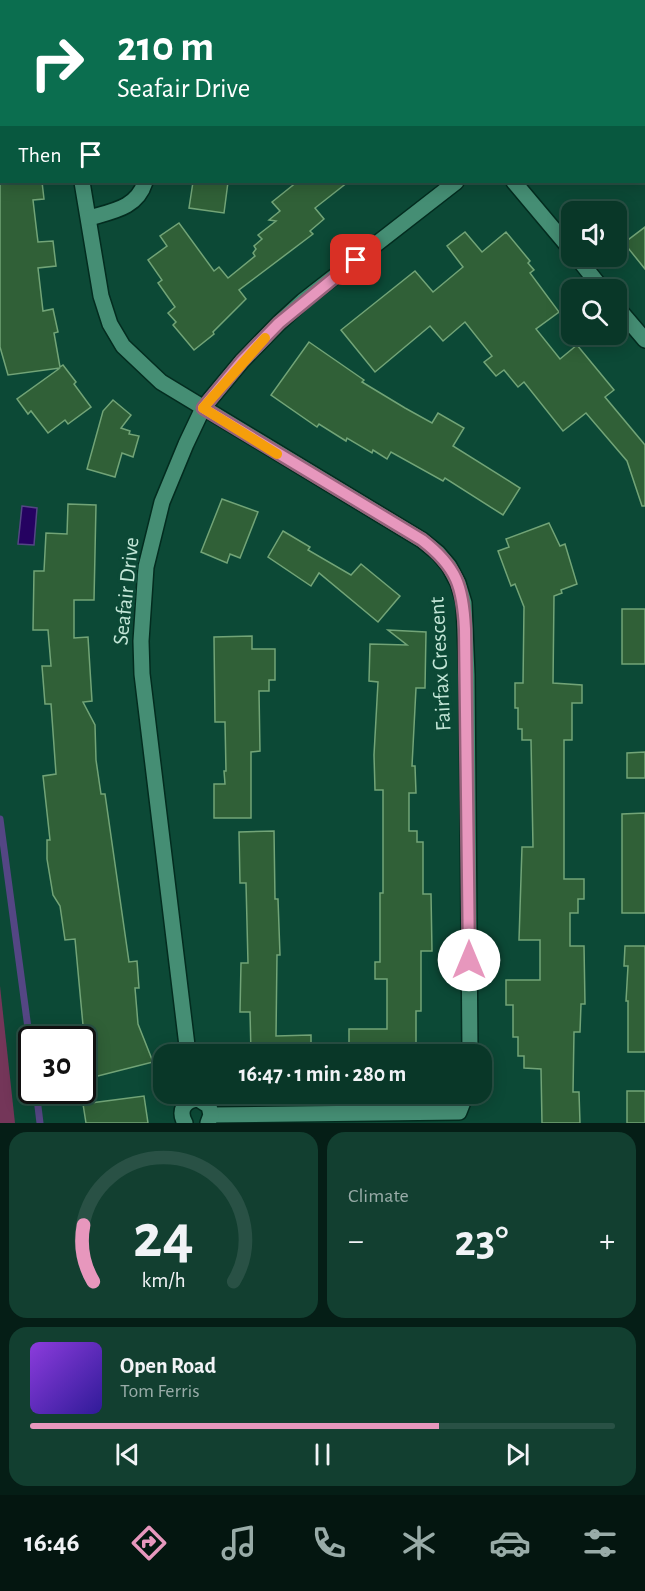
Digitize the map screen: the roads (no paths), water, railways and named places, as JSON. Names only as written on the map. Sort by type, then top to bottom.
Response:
[{"type":"street","name":"Fairfax Crescent","points":[[82,183],[101,296],[110,324],[123,346],[161,382],[422,540],[449,566],[458,583],[464,603],[467,675],[470,1044]]},
{"type":"street","points":[[89,218],[123,208],[133,202],[146,183]]},
{"type":"street","name":"Seafair Drive","points":[[187,1044],[145,698],[141,641],[146,567],[162,502],[203,408],[242,361],[303,302],[455,183]]},
{"type":"street","points":[[515,183],[561,238]]},
{"type":"street","points":[[585,267],[594,279]]},
{"type":"street","points":[[627,319],[645,340]]},
{"type":"street","points":[[185,1104],[182,1108],[182,1118],[185,1123]]},
{"type":"street","points":[[207,1104],[209,1119],[459,1112],[462,1104]]},
{"type":"waterway","points":[[0,819],[28,1026]]},
{"type":"waterway","points":[[38,1104],[40,1123]]}]
